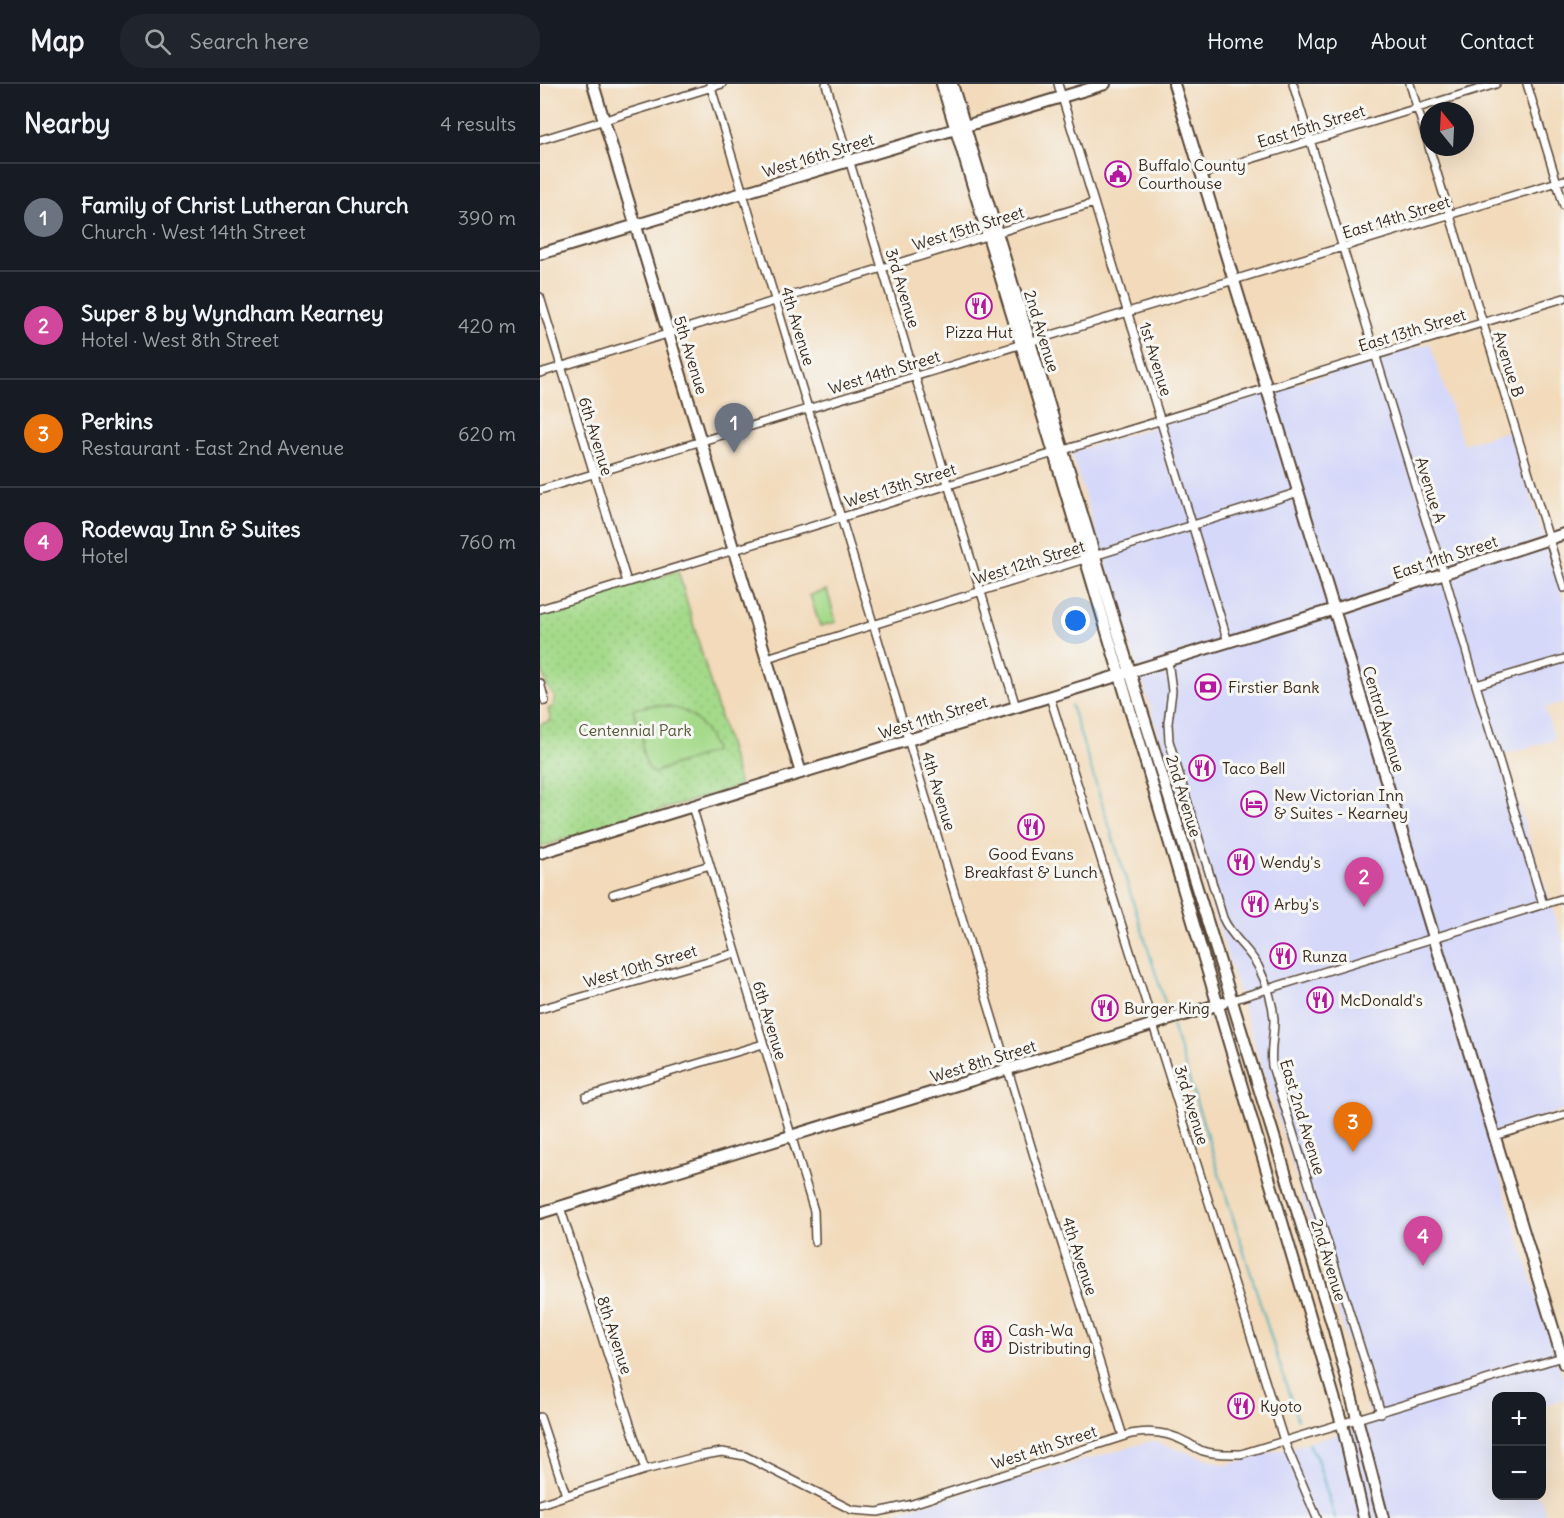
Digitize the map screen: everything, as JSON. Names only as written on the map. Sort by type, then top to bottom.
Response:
[{"type":"main road","name":"5th Avenue","points":[[593,84],[801,773]]},
{"type":"main road","name":"2nd Avenue","points":[[942,84],[960,128],[1124,674],[1217,1004],[1342,1424],[1364,1518]]},
{"type":"main road","name":"2nd Avenue","points":[[952,84],[960,128]]},
{"type":"main road","name":"West 16th Street","points":[[540,254],[1105,84]]},
{"type":"main road","name":"Central Avenue","points":[[1174,84],[1563,1360]]},
{"type":"main road","name":"East 11th Street","points":[[1335,609],[1564,534]]},
{"type":"main road","name":"West 11th Street","points":[[540,853],[1335,609]]},
{"type":"main road","name":"2nd Avenue","points":[[1124,674],[1232,1000],[1331,1318],[1383,1518]]},
{"type":"main road","name":"West 8th Street","points":[[540,1213],[1232,1000]]},
{"type":"street","points":[[540,140],[722,84]]},
{"type":"street","name":"3rd Avenue","points":[[826,84],[1016,707]]},
{"type":"street","name":"1st Avenue","points":[[1058,84],[1228,642]]},
{"type":"street","name":"Avenue A","points":[[1293,84],[1444,573],[1543,904]]},
{"type":"street","name":"Avenue B","points":[[1410,84],[1420,118]]},
{"type":"street","name":"East 15th Street","points":[[1202,174],[1496,84]]},
{"type":"street","points":[[1527,84],[1560,181],[1564,206]]},
{"type":"street","name":"4th Avenue","points":[[710,86],[1123,1436]]},
{"type":"street","name":"Avenue B","points":[[1432,156],[1564,588]]},
{"type":"street","name":"East 14th Street","points":[[1235,280],[1560,181]]},
{"type":"street","name":"West 15th Street","points":[[540,373],[1094,204]]},
{"type":"street","name":"West 14th Street","points":[[540,490],[1235,280]]},
{"type":"street","name":"6th Avenue","points":[[540,297],[627,582]]},
{"type":"street","name":"East 13th Street","points":[[1268,388],[1564,298]]},
{"type":"street","name":"West 13th Street","points":[[540,609],[1268,388]]},
{"type":"street","name":"West 12th Street","points":[[766,658],[1299,492]]},
{"type":"street","points":[[1476,686],[1564,659]]},
{"type":"street","name":"East 2nd Avenue","points":[[1168,660],[1172,691],[1168,723],[1169,741],[1223,918],[1235,940],[1258,965],[1267,989],[1274,1021],[1270,1054],[1272,1066],[1381,1413]]},
{"type":"street","points":[[540,683],[546,701]]},
{"type":"street","name":"3rd Avenue","points":[[1050,696],[1284,1441],[1317,1518]]},
{"type":"street","name":"6th Avenue","points":[[692,806],[814,1212],[815,1242]]},
{"type":"street","points":[[613,894],[710,865]]},
{"type":"street","name":"West 8th Street","points":[[1232,1000],[1564,897]]},
{"type":"street","name":"West 10th Street","points":[[540,1009],[736,953]]},
{"type":"street","points":[[586,1097],[764,1044]]},
{"type":"street","points":[[1495,1136],[1564,1115]]},
{"type":"street","name":"8th Avenue","points":[[560,1207],[645,1470]]},
{"type":"street","name":"West 4th Street","points":[[540,1504],[645,1470],[722,1452],[745,1456],[852,1510],[878,1512],[909,1505],[1123,1436],[1148,1431],[1162,1432],[1203,1451],[1223,1455],[1241,1454],[1563,1360]]},
{"type":"street","points":[[540,1417],[566,1496]]},
{"type":"shaded area","points":[[1430,343],[1463,444],[1511,430],[1564,603],[1564,702],[1545,708],[1555,740],[1502,755],[1564,944],[1564,1110],[1487,1134],[1564,1383],[1564,1399],[1546,1405],[1546,1392],[1492,1392],[1492,1500],[1541,1500],[1547,1518],[874,1518],[1152,1441],[1227,1465],[1373,1424],[1071,452]]},
{"type":"green space","name":"Centennial Park","points":[[678,571],[740,786],[540,847],[540,724],[551,721],[548,709],[553,707],[555,697],[547,686],[540,663],[540,613]]},
{"type":"green space","points":[[827,590],[836,622],[820,626],[810,595]]},
{"type":"green space","points":[[653,705],[675,708],[691,716],[704,729],[714,749],[713,752],[660,770],[655,774],[644,758],[643,740],[633,709]]},
{"type":"waterway","points":[[1071,705],[1166,1006]]},
{"type":"waterway","points":[[1172,1025],[1297,1419]]},
{"type":"waterway","points":[[1308,1443],[1317,1459],[1335,1518]]},
{"type":"place","name":"Buffalo County Courthouse","points":[[1118,174]]},
{"type":"place","name":"Pizza Hut","points":[[979,306]]},
{"type":"place","name":"Family of Christ Lutheran Church","points":[[734,453]]},
{"type":"place","name":"Firstier Bank","points":[[1208,687]]},
{"type":"place","name":"Taco Bell","points":[[1202,768]]},
{"type":"place","name":"New Victorian Inn & Suites - Kearney","points":[[1254,804]]},
{"type":"place","name":"Good Evans Breakfast & Lunch","points":[[1031,827]]},
{"type":"place","name":"Wendy's","points":[[1241,862]]},
{"type":"place","name":"Arby's","points":[[1255,904]]},
{"type":"place","name":"Super 8 by Wyndham Kearney","points":[[1364,907]]},
{"type":"place","name":"Runza","points":[[1283,956]]},
{"type":"place","name":"McDonald's","points":[[1320,1000]]},
{"type":"place","name":"Burger King","points":[[1105,1008]]},
{"type":"place","name":"Perkins","points":[[1353,1152]]},
{"type":"place","name":"Rodeway Inn & Suites","points":[[1423,1266]]},
{"type":"place","name":"Cash-Wa Distributing","points":[[988,1339]]},
{"type":"place","name":"Kyoto","points":[[1241,1406]]}]
